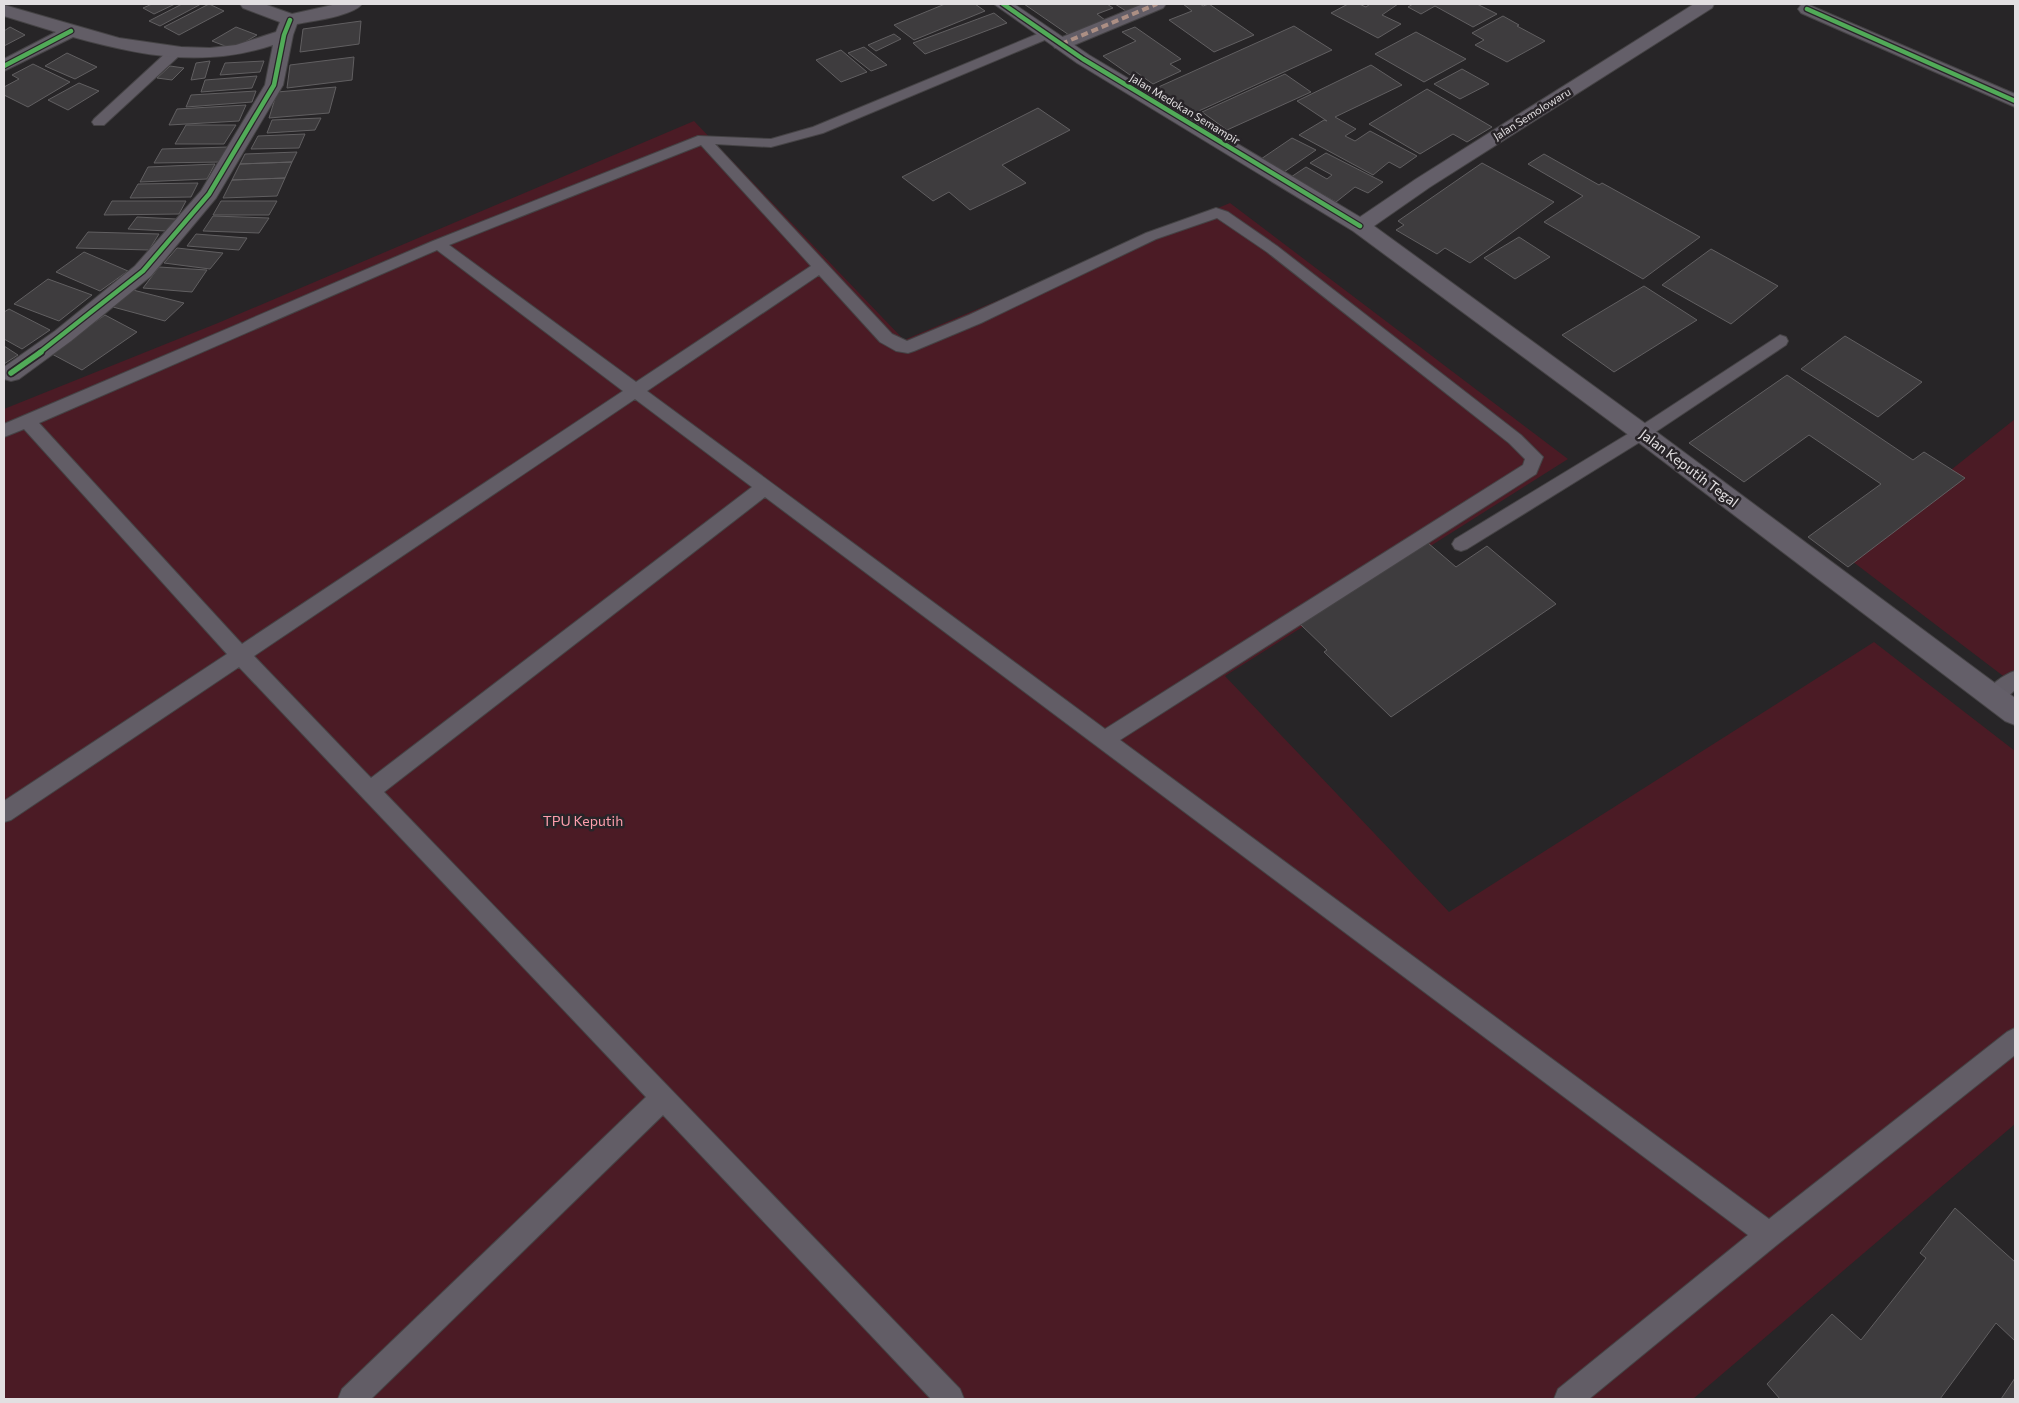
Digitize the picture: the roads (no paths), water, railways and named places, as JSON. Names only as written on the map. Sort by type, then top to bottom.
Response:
[{"type":"main road","name":"Jalan Medokan Semampir","points":[[1003,4],[1054,39],[1360,226]]},
{"type":"main road","name":"Jalan Semolowaru","points":[[1360,226],[1423,183],[1706,4]]},
{"type":"main road","name":"Jalan Keputih Tegal","points":[[1360,226],[1642,433],[2015,714]]},
{"type":"street","points":[[249,4],[287,27]]},
{"type":"street","points":[[4,10],[71,31],[174,53],[237,50],[287,27],[353,4]]},
{"type":"street","points":[[1054,39],[1157,4]]},
{"type":"street","points":[[1814,4],[1807,9],[2015,101]]},
{"type":"street","points":[[11,373],[63,336],[143,272],[209,194],[274,85],[287,27]]},
{"type":"street","points":[[4,66],[71,31]]},
{"type":"lane","points":[[4,431],[438,244],[703,139],[770,142],[791,138],[818,130],[1054,39]]},
{"type":"lane","points":[[99,122],[174,53]]},
{"type":"lane","points":[[703,139],[819,268],[886,338],[896,345],[908,347],[975,319],[1151,236],[1216,213],[1223,215],[1272,249],[1515,440],[1534,457],[1530,469],[1104,740]]},
{"type":"lane","points":[[438,244],[1768,1235]]},
{"type":"lane","points":[[4,813],[819,268]]},
{"type":"lane","points":[[1461,544],[1642,433],[1780,341]]},
{"type":"lane","points":[[27,421],[240,656],[950,1399]]},
{"type":"lane","points":[[370,791],[765,488]]},
{"type":"lane","points":[[1993,697],[2015,679]]},
{"type":"lane","points":[[1568,1399],[1768,1235],[2015,1040]]},
{"type":"lane","points":[[352,1399],[663,1098]]},
{"type":"park label","name":"TPU Keputih","points":[[583,821]]}]
